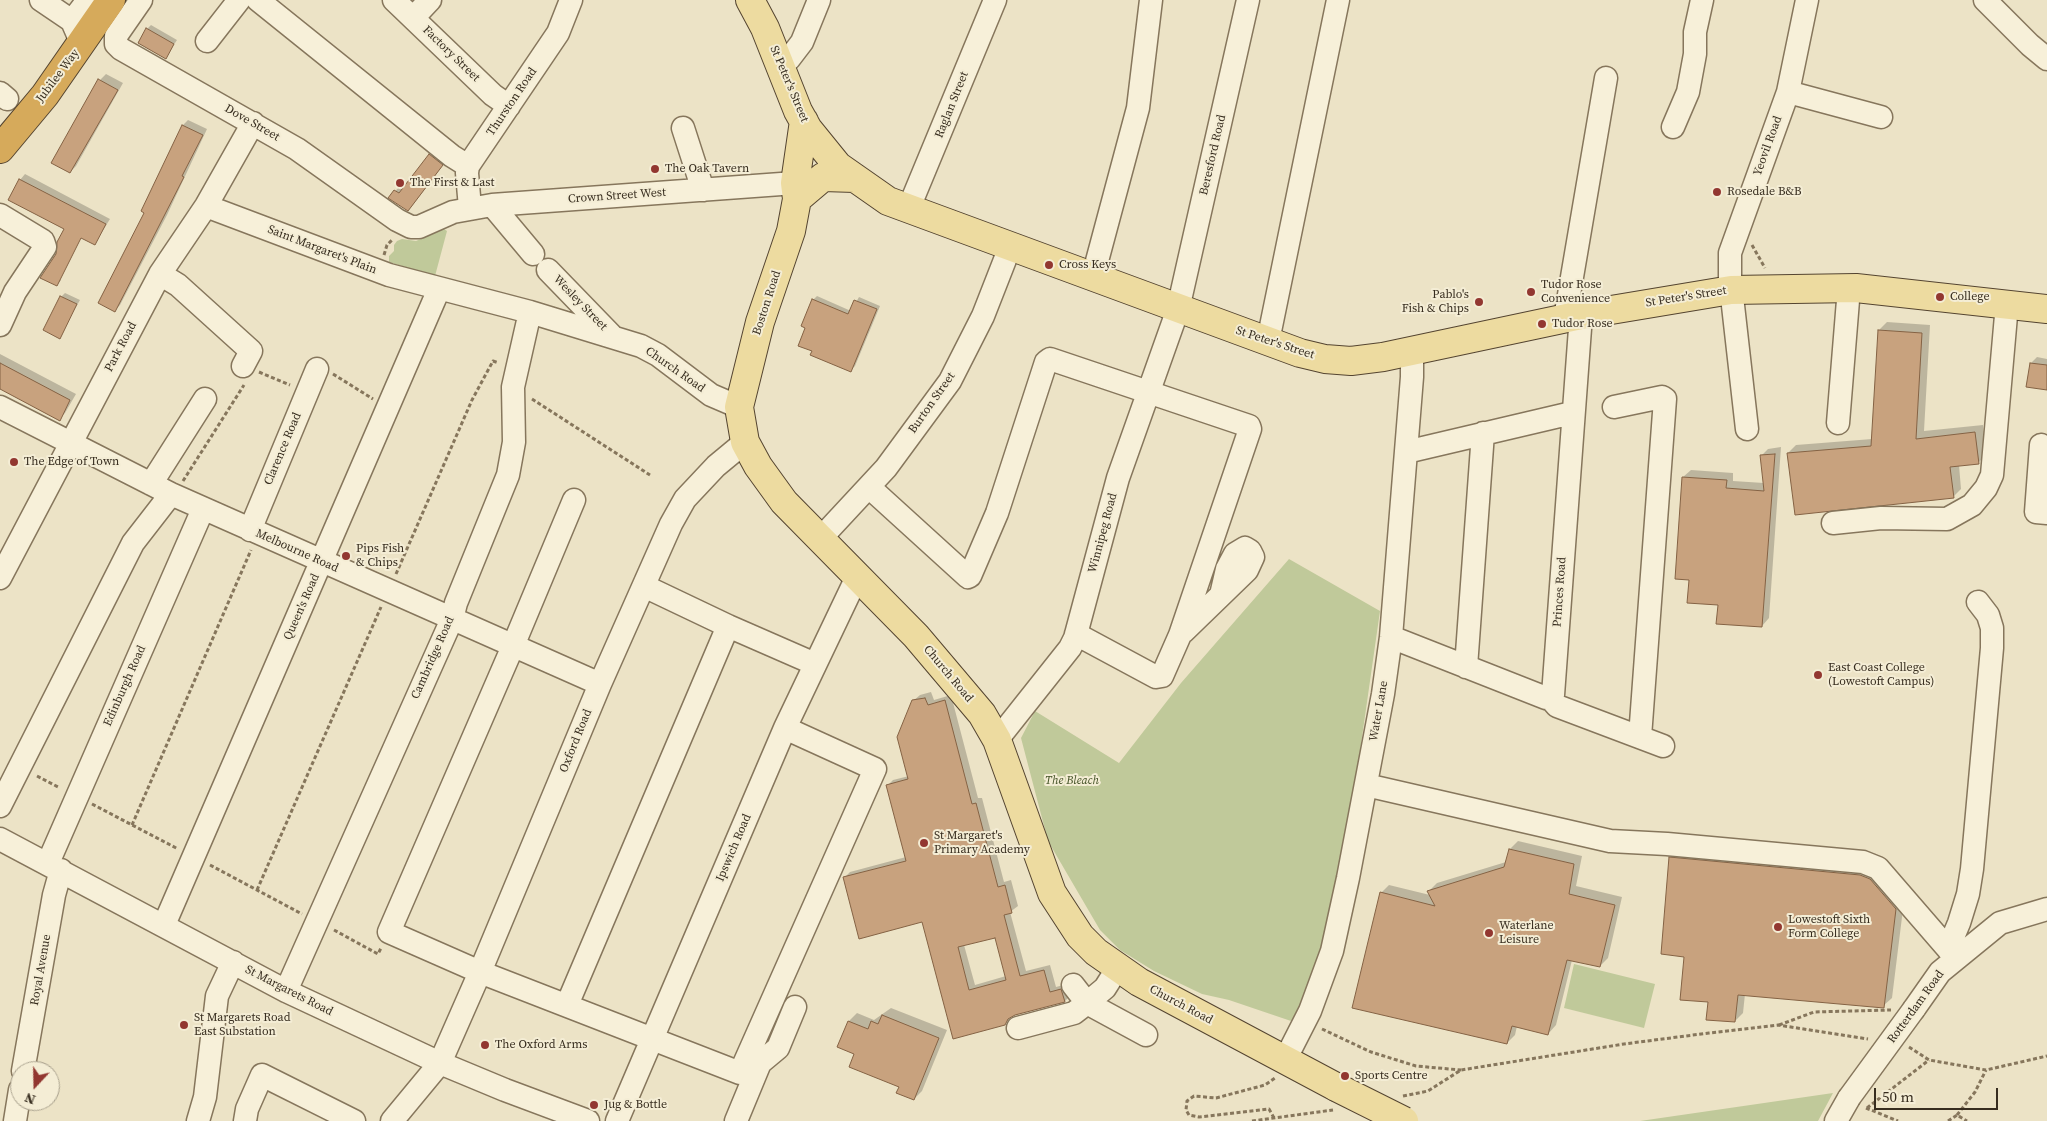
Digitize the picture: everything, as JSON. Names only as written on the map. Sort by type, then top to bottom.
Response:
[{"type":"highway","name":"Jubilee Way","points":[[0,149],[45,95],[78,32],[111,0]]},
{"type":"main road","name":"St Peter's Street","points":[[750,0],[804,121],[838,166],[888,201],[1178,309],[1268,341],[1326,359],[1351,360],[1412,350],[1573,316],[1732,290],[1849,288],[2047,309]]},
{"type":"main road","name":"Boston Road","points":[[739,407],[760,322],[791,231],[799,191],[804,121]]},
{"type":"main road","points":[[799,191],[823,177],[854,178]]},
{"type":"main road","name":"Church Road","points":[[739,407],[745,442],[758,466],[784,502],[916,636],[982,714],[997,740],[1052,893],[1080,936],[1117,969],[1182,1006],[1286,1060],[1336,1098],[1402,1109]]},
{"type":"street","points":[[41,0],[78,32],[88,0]]},
{"type":"street","name":"Dove Street","points":[[141,0],[116,36],[116,44],[121,49],[297,149],[402,223]]},
{"type":"street","points":[[207,40],[239,0]]},
{"type":"street","points":[[258,0],[452,156],[468,166],[470,208]]},
{"type":"street","name":"Factory Street","points":[[394,0],[414,17],[493,95],[509,106]]},
{"type":"street","points":[[414,17],[430,0]]},
{"type":"street","name":"Thurston Road","points":[[468,166],[558,33],[571,0]]},
{"type":"street","points":[[780,64],[788,59],[802,42],[819,0]]},
{"type":"street","name":"Raglan Street","points":[[908,210],[995,0]]},
{"type":"street","points":[[1093,276],[1138,108],[1151,0]]},
{"type":"street","name":"Beresford Road","points":[[1178,309],[1248,0]]},
{"type":"street","points":[[1268,341],[1338,0]]},
{"type":"street","points":[[1673,127],[1688,92],[1695,54],[1695,32],[1702,0]]},
{"type":"street","name":"Yeovil Road","points":[[1747,429],[1732,290],[1730,253],[1788,92],[1807,0]]},
{"type":"street","points":[[1985,0],[2030,45],[2047,58]]},
{"type":"street","name":"Princes Road","points":[[1550,698],[1553,695],[1572,413],[1573,316],[1606,78]]},
{"type":"street","points":[[1788,92],[1881,117]]},
{"type":"street","name":"Park Road","points":[[0,578],[160,274],[206,206],[253,123]]},
{"type":"street","points":[[683,128],[703,190]]},
{"type":"street","name":"Crown Street West","points":[[402,223],[419,227],[470,208],[492,205],[703,190],[799,191]]},
{"type":"street","name":"Wesley Street","points":[[492,205],[540,262],[612,336]]},
{"type":"street","name":"Saint Margaret's Plain","points":[[206,206],[381,272],[439,289]]},
{"type":"street","points":[[0,215],[42,241],[45,247],[15,292],[0,325]]},
{"type":"street","name":"Burton Street","points":[[820,539],[869,487],[950,381],[983,316],[1010,247]]},
{"type":"street","points":[[160,274],[178,285],[251,351],[249,371]]},
{"type":"street","points":[[1838,423],[1849,288]]},
{"type":"street","name":"Church Road","points":[[439,289],[530,312],[612,336],[658,354],[711,395],[739,407]]},
{"type":"street","name":"Queen's Road","points":[[164,925],[439,289]]},
{"type":"street","points":[[1833,523],[1882,518],[1948,519],[1972,505],[1986,488],[1992,475],[2008,304]]},
{"type":"street","name":"Winnipeg Road","points":[[997,740],[1070,648],[1076,634],[1118,478],[1178,309]]},
{"type":"street","name":"Cambridge Road","points":[[286,991],[452,620],[456,603],[508,475],[514,442],[515,378],[530,312]]},
{"type":"street","name":"Water Lane","points":[[1286,1060],[1305,1022],[1332,951],[1366,785],[1391,637],[1412,377],[1412,350]]},
{"type":"street","points":[[869,487],[968,577],[997,513],[1046,362],[1050,359],[1249,426],[1250,429],[1180,635],[1159,678],[1076,634]]},
{"type":"street","name":"Clarence Road","points":[[254,532],[317,369]]},
{"type":"street","points":[[1614,407],[1662,397],[1665,399],[1640,737]]},
{"type":"street","points":[[151,484],[205,399]]},
{"type":"street","name":"Melbourne Road","points":[[0,407],[172,495],[600,684]]},
{"type":"street","points":[[1406,452],[1572,413]]},
{"type":"street","points":[[1466,667],[1483,433]]},
{"type":"street","name":"Oxford Road","points":[[392,1121],[440,1063],[600,684],[671,524],[685,500],[716,466],[745,442]]},
{"type":"street","points":[[2041,445],[2036,512],[2047,513]]},
{"type":"street","points":[[0,806],[133,543],[172,495]]},
{"type":"street","points":[[574,500],[389,932],[480,972],[740,1073],[875,768],[786,728]]},
{"type":"street","name":"Edinburgh Road","points":[[54,866],[203,508]]},
{"type":"street","name":"Ipswich Road","points":[[617,1121],[786,728],[858,577]]},
{"type":"street","points":[[644,586],[728,626],[815,664]]},
{"type":"street","points":[[1180,635],[1221,596]]},
{"type":"street","points":[[1951,953],[1968,894],[1979,793],[1992,628],[1988,615],[1978,602]]},
{"type":"street","points":[[567,1005],[728,626]]},
{"type":"street","points":[[1391,637],[1550,698],[1557,706],[1663,746]]},
{"type":"street","points":[[1366,785],[1610,841],[1667,844],[1863,862],[1878,868],[1951,953]]},
{"type":"street","name":"St Margarets Road","points":[[0,839],[54,866],[286,991],[440,1063],[588,1121]]},
{"type":"street","name":"Royal Avenue","points":[[25,1061],[54,895],[54,866]]},
{"type":"street","name":"Rotterdam Road","points":[[1836,1121],[1858,1103],[1914,1009],[1951,953],[2000,923],[2047,909]]},
{"type":"street","points":[[198,1121],[205,1097],[217,996],[233,962]]},
{"type":"street","points":[[1018,1028],[1074,1013],[1105,988],[1117,969]]},
{"type":"street","points":[[1073,985],[1087,1003],[1146,1035]]},
{"type":"street","points":[[736,1121],[760,1063],[778,1048],[796,1007]]},
{"type":"street","points":[[245,1121],[247,1109],[262,1075],[354,1121]]},
{"type":"path","points":[[381,272],[385,262],[385,250],[402,223]]},
{"type":"path","points":[[1737,233],[1748,237],[1769,275],[1777,275],[1778,288]]},
{"type":"path","points":[[257,890],[472,400],[493,361],[650,475]]},
{"type":"path","points":[[317,369],[327,370],[388,408]]},
{"type":"path","points":[[172,495],[249,371],[307,393]]},
{"type":"path","points":[[132,825],[254,532]]},
{"type":"path","points":[[1305,1022],[1371,1052],[1416,1066],[1461,1070],[1624,1044],[1778,1025],[1814,1012],[1914,1009]]},
{"type":"path","points":[[1778,1025],[1876,1041]]},
{"type":"path","points":[[1902,1046],[1911,1048],[1929,1060],[1986,1070],[2047,1056]]},
{"type":"path","points":[[1274,1118],[1269,1109],[1199,1117],[1190,1115],[1186,1110],[1187,1101],[1194,1096],[1216,1098],[1265,1085],[1276,1078],[1286,1060]]},
{"type":"path","points":[[1858,1103],[1929,1060]]},
{"type":"path","points":[[1402,1109],[1461,1070]]},
{"type":"path","points":[[1948,1121],[1957,1115],[1975,1092],[1986,1070]]},
{"type":"path","points":[[1252,1121],[1274,1118],[1336,1098]]},
{"type":"path","points":[[1858,1103],[1898,1121]]},
{"type":"path","points":[[1957,1115],[1966,1121]]},
{"type":"green space","points":[[444,229],[447,231],[435,276],[389,262],[389,256],[394,251],[394,245],[397,241],[402,239],[416,241]]},
{"type":"green space","name":"The Bleach","points":[[1289,559],[1380,611],[1349,828],[1319,971],[1291,1021],[1229,1000],[1202,994],[1154,971],[1120,950],[1100,930],[1048,841],[1021,738],[1035,711],[1119,763],[1181,683]]},
{"type":"green space","points":[[1574,964],[1655,984],[1644,1028],[1564,1008]]},
{"type":"green space","points":[[1833,1093],[1818,1121],[1640,1121]]},
{"type":"building","points":[[146,28],[174,44],[166,59],[138,43]]},
{"type":"building","points":[[98,79],[118,90],[70,173],[51,163]]},
{"type":"building","points":[[182,125],[203,135],[182,176],[184,177],[115,312],[98,303],[144,213],[141,211]]},
{"type":"building","points":[[429,154],[443,165],[408,211],[388,198],[394,190],[399,193]]},
{"type":"building","points":[[19,179],[106,224],[95,245],[81,238],[57,286],[40,278],[56,254],[57,242],[64,229],[8,200]]},
{"type":"building","points":[[60,296],[77,304],[60,339],[43,330]]},
{"type":"building","points":[[812,299],[848,314],[854,300],[877,309],[851,372],[810,355],[812,351],[798,346],[805,328],[801,326]]},
{"type":"building","points":[[1878,330],[1922,333],[1916,439],[1975,432],[1979,464],[1950,467],[1954,498],[1795,515],[1787,453],[1871,446]]},
{"type":"building","points":[[0,363],[70,400],[60,421],[0,389]]},
{"type":"building","points":[[2030,363],[2047,365],[2047,390],[2026,387]]},
{"type":"building","points":[[1775,454],[1762,627],[1716,624],[1718,605],[1687,603],[1689,580],[1675,579],[1682,477],[1727,480],[1726,488],[1764,491],[1760,455]]},
{"type":"building","points":[[925,698],[928,705],[945,700],[972,804],[976,803],[998,887],[1005,885],[1012,913],[1004,915],[1020,976],[1044,970],[1050,992],[1061,989],[1065,1002],[1015,1015],[1008,1019],[1005,1025],[953,1039],[922,922],[859,939],[843,877],[906,861],[886,785],[908,779],[897,737],[912,700]],"holes":[[[995,938],[1006,980],[969,990],[958,947]]]},
{"type":"building","name":"Waterlane Leisure","points":[[1509,849],[1574,864],[1569,894],[1615,905],[1600,967],[1567,960],[1548,1035],[1512,1026],[1507,1044],[1352,1008],[1380,892],[1435,906],[1427,891],[1504,867]]},
{"type":"building","name":"Lowestoft Sixth Form College","points":[[1669,857],[1860,875],[1870,879],[1896,909],[1884,1008],[1738,995],[1735,1022],[1706,1020],[1708,1002],[1680,1000],[1684,957],[1661,954]]},
{"type":"building","points":[[882,1015],[939,1038],[914,1100],[896,1093],[899,1087],[849,1067],[854,1054],[837,1047],[848,1021],[868,1029],[871,1021],[878,1024]]},
{"type":"place","name":"The Oak Tavern","points":[[655,169]]},
{"type":"place","name":"The First & Last","points":[[400,183]]},
{"type":"place","name":"Rosedale B&B","points":[[1717,192]]},
{"type":"place","name":"Cross Keys","points":[[1049,265]]},
{"type":"place","name":"Tudor Rose Convenience","points":[[1531,292]]},
{"type":"place","name":"College","points":[[1940,297]]},
{"type":"place","name":"Pablo's Fish & Chips","points":[[1479,302]]},
{"type":"place","name":"Tudor Rose","points":[[1542,324]]},
{"type":"place","name":"The Edge of Town","points":[[14,462]]},
{"type":"place","name":"Pips Fish & Chips","points":[[346,556]]},
{"type":"place","name":"East Coast College (Lowestoft Campus)","points":[[1818,675]]},
{"type":"place","name":"St Margaret's Primary Academy","points":[[924,843]]},
{"type":"place","name":"Lowestoft Sixth Form College","points":[[1778,927]]},
{"type":"place","name":"Waterlane Leisure","points":[[1489,933]]},
{"type":"place","name":"St Margarets Road East Substation","points":[[184,1025]]},
{"type":"place","name":"The Oxford Arms","points":[[485,1045]]},
{"type":"place","name":"Sports Centre","points":[[1345,1076]]},
{"type":"place","name":"Jug & Bottle","points":[[594,1105]]}]
